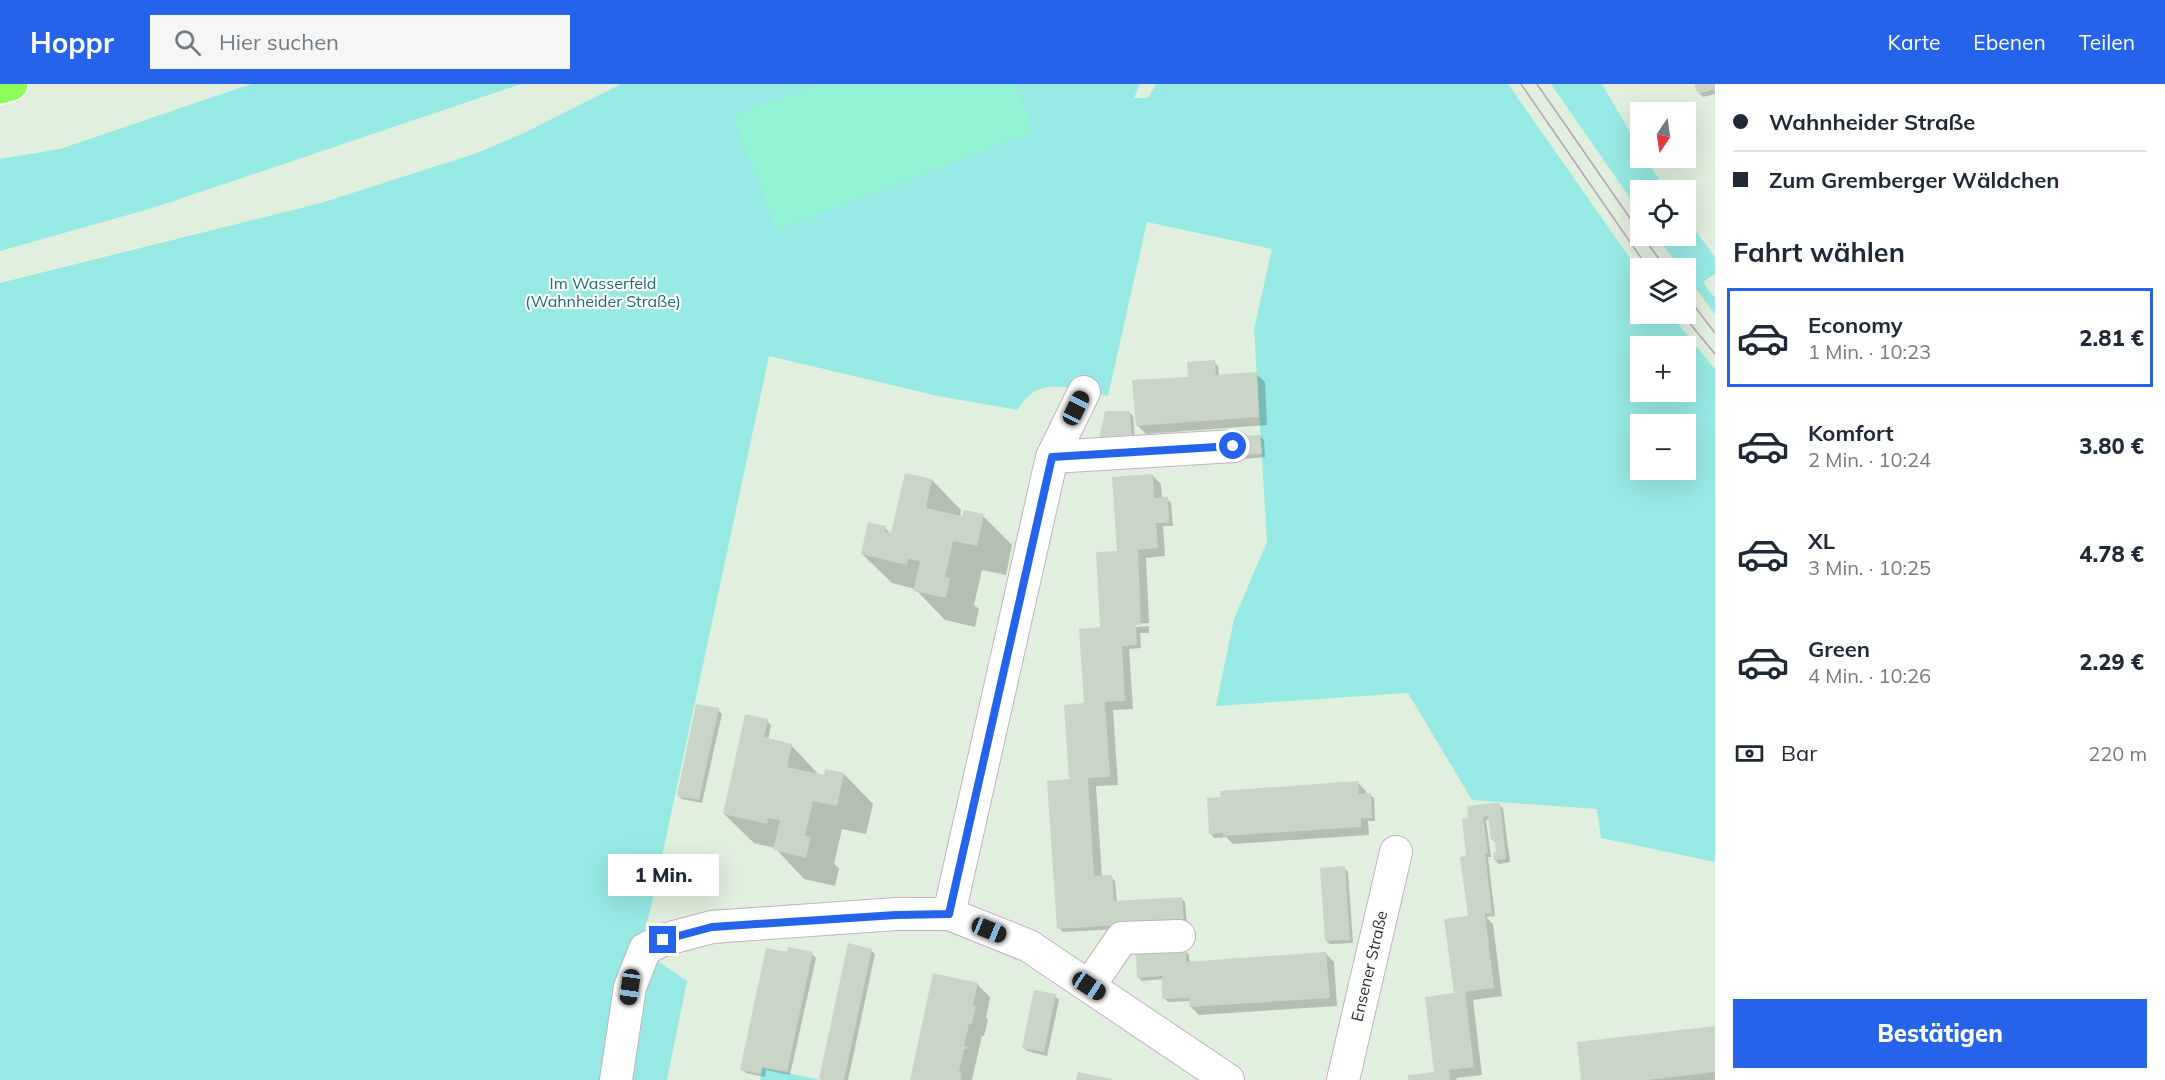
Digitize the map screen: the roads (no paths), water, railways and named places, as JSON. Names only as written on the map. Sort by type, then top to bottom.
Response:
[{"type":"highway","points":[[0,87],[11,84]]},
{"type":"street","points":[[949,914],[1052,457],[1084,392]]},
{"type":"street","points":[[1052,457],[1233,446]]},
{"type":"street","name":"Ensener Straße","points":[[1343,1080],[1396,852]]},
{"type":"street","points":[[616,1080],[630,987],[645,949],[663,940],[712,927],[896,915],[949,914],[1029,946],[1228,1080]]},
{"type":"street","points":[[1089,986],[1122,938],[1179,936]]},
{"type":"tram line","points":[[1521,84],[1641,258]]},
{"type":"tram line","points":[[1537,84],[1630,218]]},
{"type":"tram line","points":[[1650,246],[1658,258]]},
{"type":"tram line","points":[[1696,308],[1715,333]]},
{"type":"tram line","points":[[1690,324],[1715,354]]},
{"type":"park label","name":"Im Wasserfeld (Wahnheider Straße)","points":[[603,292]]}]
